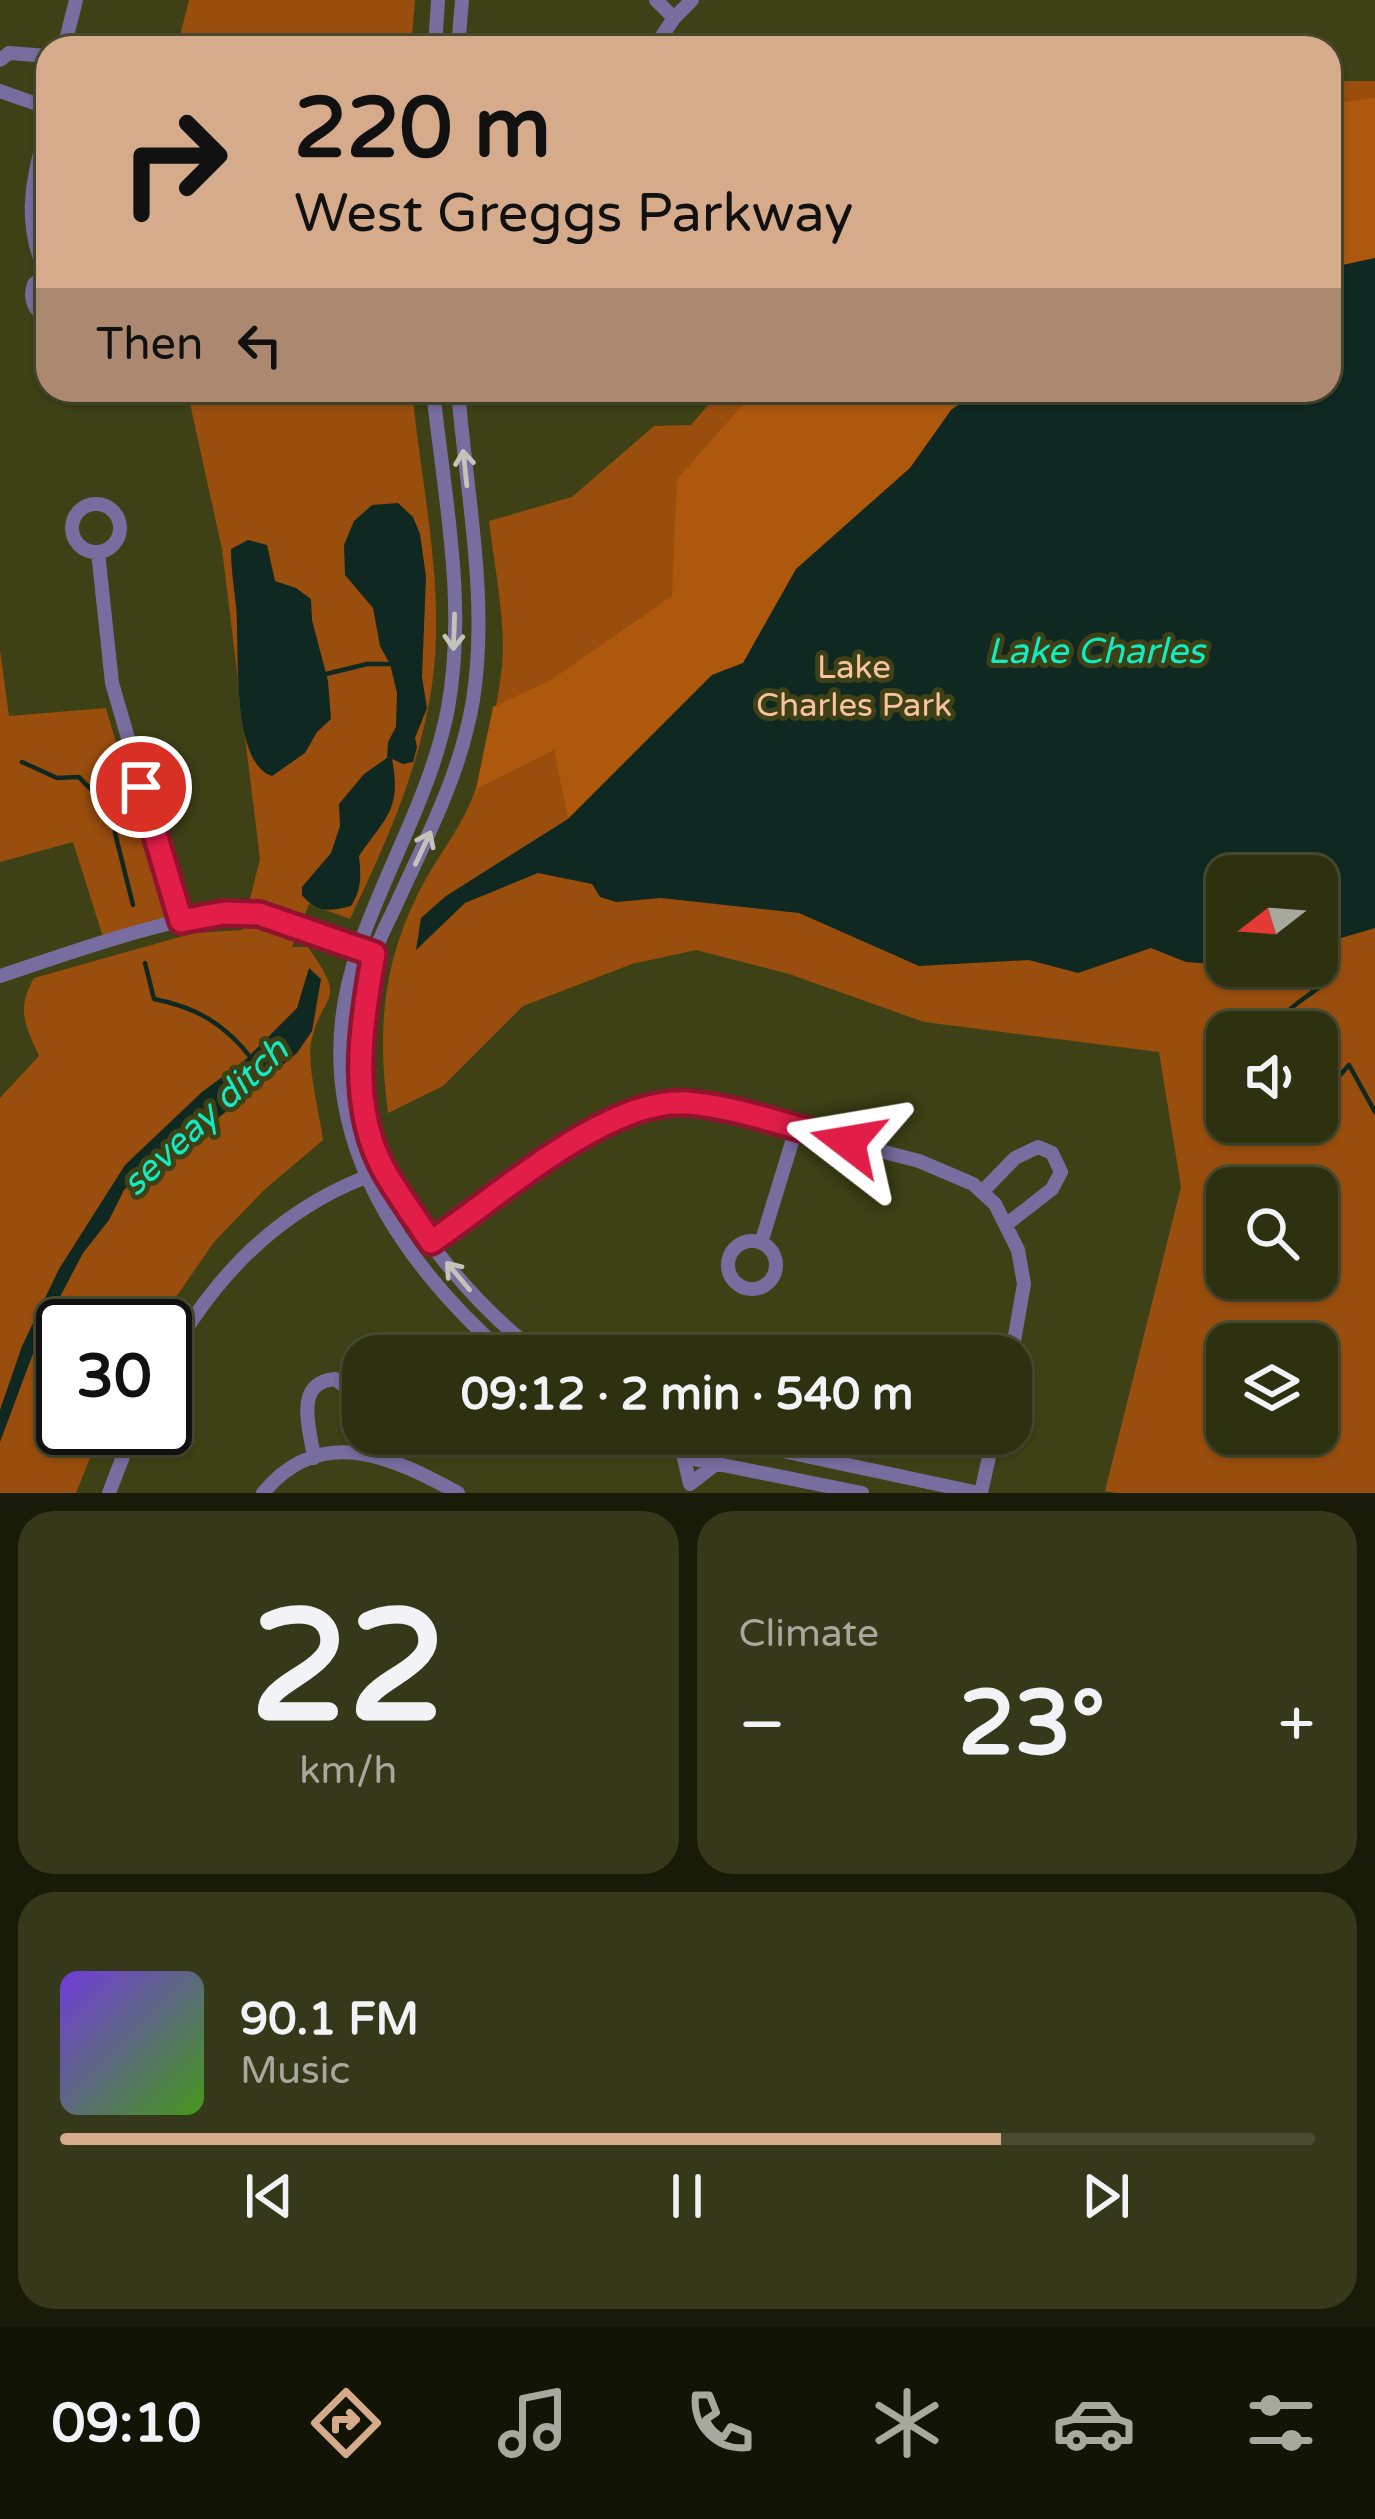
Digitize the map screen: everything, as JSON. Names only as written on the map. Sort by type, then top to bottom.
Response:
[{"type":"street","points":[[67,36],[76,0]]},
{"type":"street","points":[[436,36],[438,0]]},
{"type":"street","points":[[459,36],[462,0]]},
{"type":"street","points":[[656,0],[674,18]]},
{"type":"street","points":[[662,36],[692,0]]},
{"type":"street","points":[[0,60],[9,52],[36,55]]},
{"type":"street","points":[[0,91],[36,104]]},
{"type":"street","points":[[36,173],[29,205],[36,241]]},
{"type":"street","points":[[435,402],[454,557],[452,675],[441,740],[427,783],[358,948],[342,1029],[341,1076],[347,1121],[366,1177],[405,1246],[485,1335]]},
{"type":"street","points":[[459,402],[479,656],[452,786],[374,954],[363,1022],[361,1075],[371,1140],[384,1170],[457,1276],[517,1335]]},
{"type":"street","points":[[98,552],[103,626],[118,707],[181,921]]},
{"type":"street","points":[[0,976],[181,921],[224,913],[259,914],[374,954]]},
{"type":"street","points":[[431,1242],[594,1129],[634,1108],[684,1102],[919,1161],[973,1184],[1007,1224],[1018,1250],[1024,1284],[1015,1335]]},
{"type":"street","points":[[761,1243],[796,1129]]},
{"type":"street","points":[[982,1192],[1015,1158],[1038,1147],[1052,1153],[1061,1172],[1052,1189],[1007,1224]]},
{"type":"street","points":[[192,1326],[232,1268],[272,1229],[318,1198],[384,1170]]},
{"type":"street","points":[[314,1458],[306,1399],[321,1380],[334,1379],[342,1385]]},
{"type":"street","points":[[262,1493],[314,1458],[342,1454]]},
{"type":"street","points":[[109,1493],[124,1455]]},
{"type":"street","points":[[379,1455],[458,1493]]},
{"type":"street","points":[[683,1455],[689,1488]]},
{"type":"street","points":[[686,1455],[862,1493]]},
{"type":"street","points":[[802,1455],[980,1493],[989,1455]]},
{"type":"street","points":[[689,1488],[716,1464]]},
{"type":"green space","points":[[189,0],[415,0],[412,36],[180,36]]},
{"type":"green space","name":"Lake Charles Park","points":[[1341,81],[1375,81],[1375,1493],[1105,1491],[1181,1187],[1159,1052],[924,1022],[789,974],[696,950],[632,964],[523,1006],[443,1086],[388,1113],[383,1030],[395,951],[416,898],[471,800],[497,699],[503,633],[489,521],[572,497],[654,426],[691,425],[711,402],[1341,402]]},
{"type":"green space","points":[[190,402],[413,402],[436,611],[427,716],[389,833],[350,919],[309,904],[292,947],[308,947],[330,989],[310,1053],[323,1140],[264,1190],[214,1242],[175,1299],[36,1299],[36,1455],[91,1455],[76,1493],[0,1493],[0,1098],[39,1056],[24,1017],[28,989],[34,978],[194,933],[242,930],[260,859],[222,549]]},
{"type":"green space","points":[[0,650],[9,716],[106,708],[169,925],[103,937],[73,842],[0,862]]},
{"type":"shaded area","points":[[1375,98],[1375,258],[1341,265],[1341,102]]},
{"type":"shaded area","name":"Lake Charles Park","points":[[745,402],[962,402],[951,410],[910,468],[796,569],[743,663],[712,675],[568,819],[554,750],[476,789],[493,707],[551,680],[672,596],[677,479]]},
{"type":"water","name":"Lake Charles","points":[[1375,258],[1375,928],[1338,939],[1338,855],[1206,855],[1206,963],[1186,962],[1151,948],[1078,973],[1029,960],[919,966],[799,913],[661,898],[616,902],[600,897],[592,884],[538,873],[465,903],[416,950],[421,918],[446,896],[568,819],[712,675],[743,663],[796,569],[910,468],[951,410],[962,402],[1341,402],[1341,265]]},
{"type":"water","points":[[398,503],[413,517],[420,534],[426,577],[422,677],[427,708],[415,738],[413,762],[392,759],[393,802],[359,856],[355,900],[351,906],[324,910],[302,895],[302,887],[331,853],[340,826],[339,804],[364,774],[387,758],[396,727],[397,693],[390,664],[380,646],[373,608],[345,575],[344,545],[354,521],[372,505]]},
{"type":"water","points":[[248,540],[267,545],[275,581],[311,599],[328,681],[331,719],[305,753],[272,776],[259,767],[249,749],[240,700],[231,549]]},
{"type":"water","name":"seveay ditch","points":[[309,968],[321,979],[312,1031],[297,1053],[177,1152],[136,1178],[83,1253],[59,1299],[45,1299],[125,1165],[297,1008]]},
{"type":"water","points":[[36,1317],[36,1346],[0,1442],[0,1410]]},
{"type":"waterway","points":[[326,674],[390,664]]},
{"type":"waterway","points":[[22,762],[57,778],[79,777],[104,802],[115,824],[133,905]]},
{"type":"waterway","name":"seveay ditch","points":[[145,963],[154,999],[209,1019],[252,1059]]},
{"type":"waterway","points":[[1288,1011],[1318,987]]},
{"type":"waterway","points":[[1338,1077],[1349,1065],[1375,1112]]},
{"type":"route","points":[[141,787],[181,921],[224,913],[259,914],[374,954],[361,1046],[371,1140],[384,1170],[431,1242],[594,1129],[634,1108],[684,1102],[848,1142]]}]
